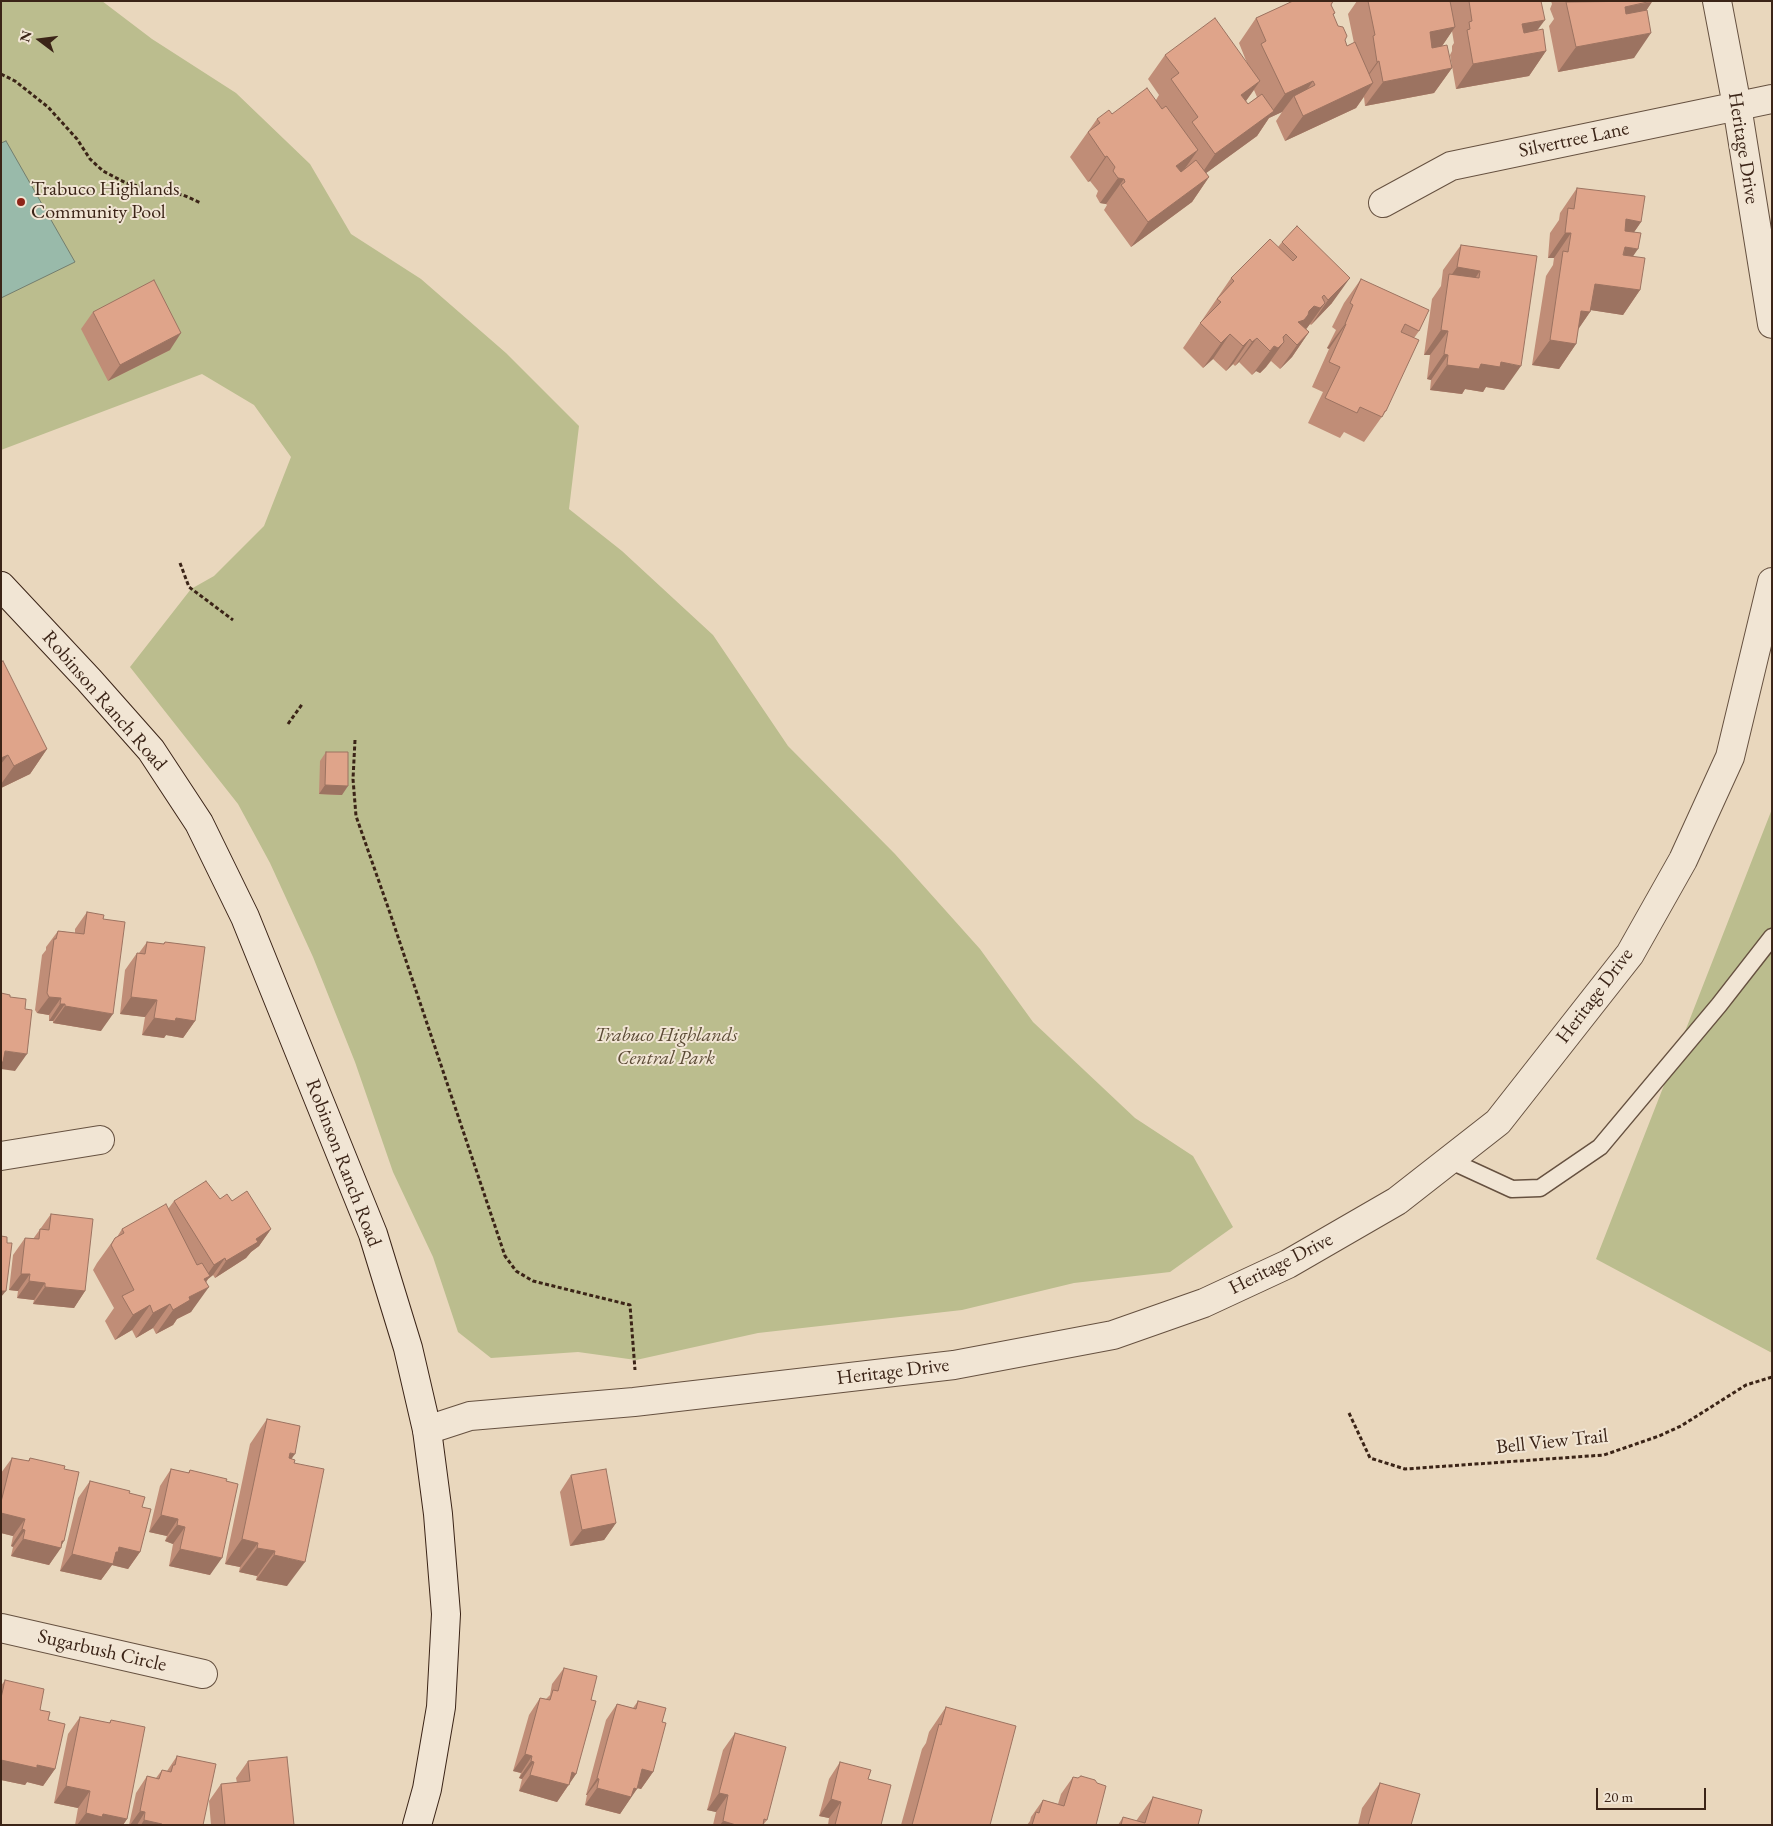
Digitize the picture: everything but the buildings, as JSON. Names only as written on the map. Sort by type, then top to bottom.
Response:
[{"type":"street","name":"Heritage Drive","points":[[1717,1],[1737,106],[1772,324]]},
{"type":"street","name":"Silvertree Lane","points":[[1383,203],[1451,166],[1772,99]]},
{"type":"street","name":"Heritage Drive","points":[[427,1430],[470,1416],[634,1402],[954,1365],[1113,1336],[1204,1303],[1288,1264],[1397,1201],[1498,1122],[1630,954],[1683,860],[1730,756],[1772,582]]},
{"type":"street","name":"Robinson Ranch Road","points":[[1,586],[83,673],[151,750],[199,822],[245,916],[373,1234],[408,1348],[427,1430],[438,1514],[446,1614],[441,1706],[427,1790],[417,1825]]},
{"type":"street","points":[[1,1156],[100,1140]]},
{"type":"street","name":"Sugarbush Circle","points":[[1,1628],[203,1674]]},
{"type":"lane","points":[[1449,1160],[1512,1189],[1540,1188],[1600,1147],[1720,1005],[1772,937]]},
{"type":"path","points":[[1,74],[15,81],[48,107],[77,139],[90,159],[103,171],[126,183],[183,195],[201,203]]},
{"type":"path","points":[[180,563],[189,587],[233,620]]},
{"type":"path","points":[[288,724],[303,703]]},
{"type":"path","points":[[355,740],[353,779],[356,816],[505,1256],[516,1271],[533,1281],[630,1305],[636,1360]]},
{"type":"path","name":"Bell View Trail","points":[[1349,1413],[1370,1458],[1405,1469],[1604,1455],[1659,1436],[1681,1426],[1746,1385],[1772,1377]]},
{"type":"green space","name":"Trabuco Highlands Central Park","points":[[1,1],[102,1],[152,39],[236,93],[310,164],[351,234],[421,279],[506,353],[579,426],[569,509],[622,551],[713,635],[788,746],[895,854],[980,949],[1033,1022],[1135,1118],[1193,1156],[1233,1227],[1170,1272],[1074,1283],[962,1310],[758,1333],[636,1360],[578,1352],[491,1358],[458,1332],[433,1257],[393,1172],[355,1062],[313,957],[270,863],[238,804],[130,667],[191,589],[214,576],[264,526],[291,457],[254,405],[202,374],[1,450]]},
{"type":"green space","points":[[1772,809],[1772,1353],[1596,1259]]},
{"type":"shaded area","name":"Trabuco Highlands Community Pool","points":[[6,141],[75,262],[1,298],[1,143]]},
{"type":"place","name":"Trabuco Highlands Community Pool","points":[[21,202]]}]
